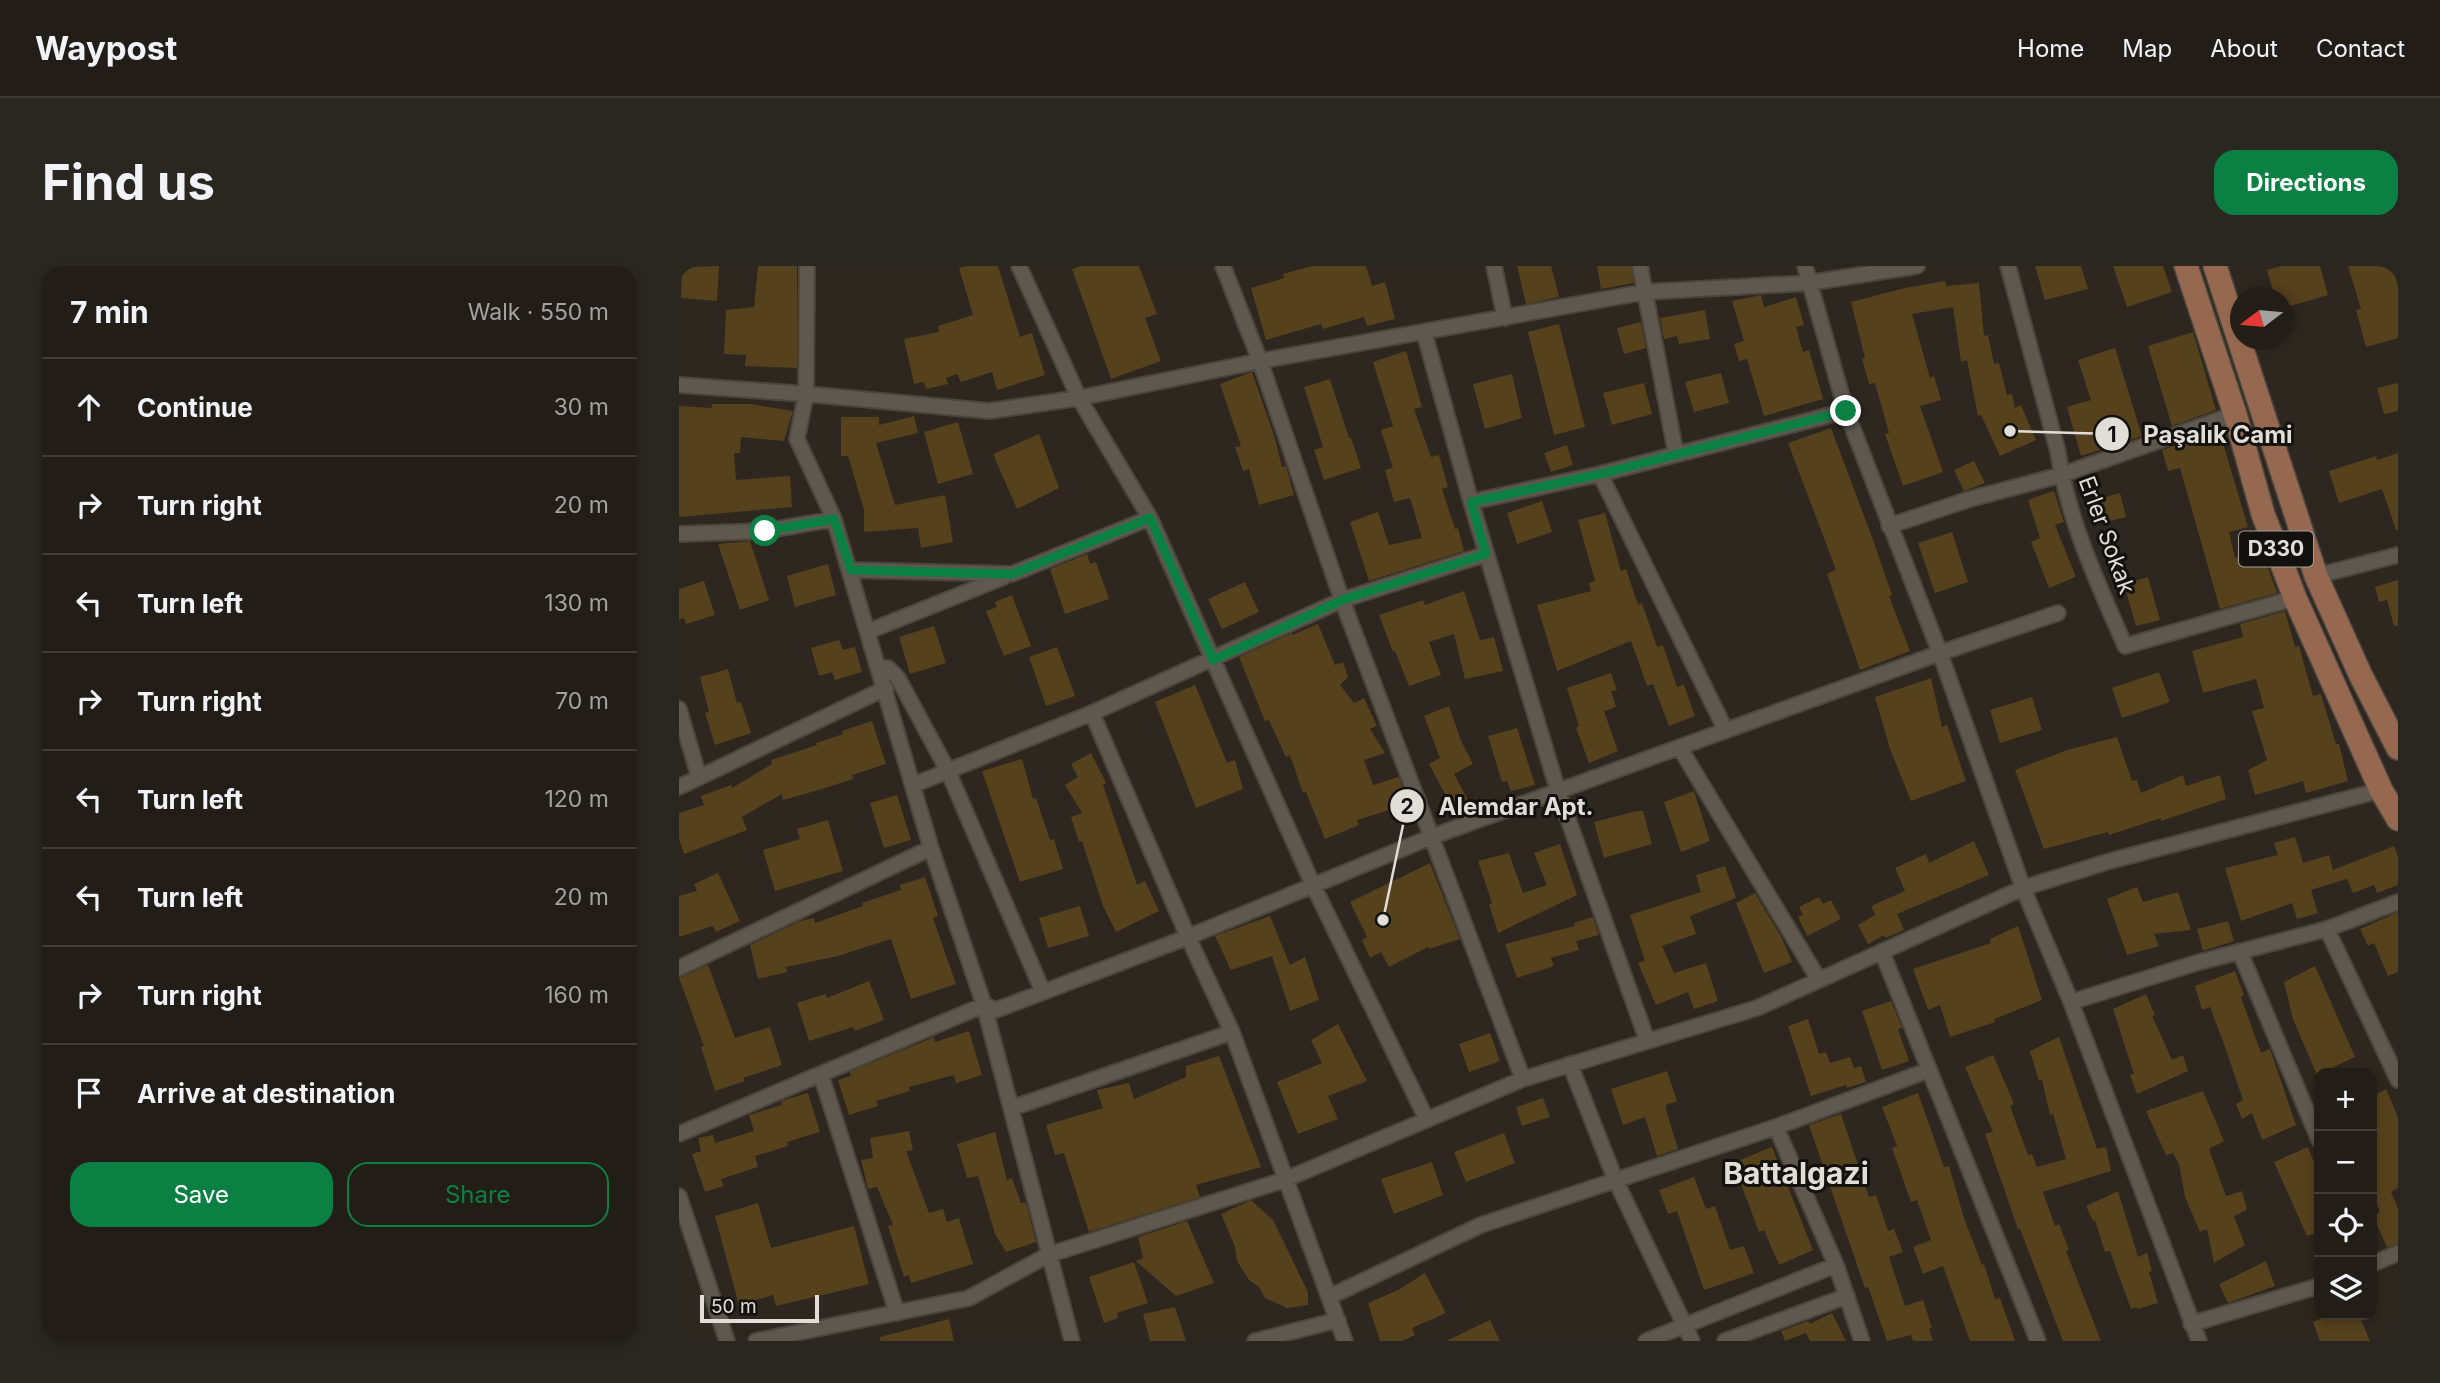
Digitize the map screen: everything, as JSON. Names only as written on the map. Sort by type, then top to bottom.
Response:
[{"type":"main road","name":"D330","points":[[2186,266],[2235,414],[2263,514],[2295,598],[2390,795],[2398,820]]},
{"type":"main road","name":"D330","points":[[2215,266],[2316,576],[2361,676],[2398,748]]},
{"type":"street","points":[[807,266],[806,394],[797,439],[834,519],[851,570],[931,848],[984,1006],[1072,1341]]},
{"type":"street","points":[[1019,266],[1079,398],[1150,518],[1313,885],[1427,1120]]},
{"type":"street","points":[[1223,266],[1260,361],[1342,600],[1523,1079]]},
{"type":"street","points":[[1494,266],[1505,318]]},
{"type":"street","points":[[1640,266],[1676,454]]},
{"type":"street","points":[[1805,266],[1846,411],[1940,653],[2024,888],[2071,1002],[2199,1341]]},
{"type":"street","points":[[679,385],[989,411],[1079,398],[1260,361],[1645,292],[1808,283],[1917,266]]},
{"type":"street","name":"Erler Sokak","points":[[2008,266],[2055,440],[2061,475],[2085,555],[2125,646],[2295,598]]},
{"type":"street","points":[[1424,332],[1486,554],[1558,791],[1647,1040]]},
{"type":"street","points":[[1471,502],[1600,474],[1846,411]]},
{"type":"street","points":[[1889,526],[1970,499],[2061,475],[2235,414]]},
{"type":"street","points":[[1600,474],[1726,731]]},
{"type":"street","points":[[869,631],[1150,518]]},
{"type":"street","points":[[679,534],[765,531],[834,519]]},
{"type":"street","points":[[913,785],[1092,713],[1342,600],[1486,554]]},
{"type":"street","points":[[2316,576],[2398,555]]},
{"type":"street","points":[[851,570],[1012,574]]},
{"type":"street","points":[[679,1134],[984,1006],[996,1010],[1188,937],[1431,837],[2058,613]]},
{"type":"street","points":[[880,668],[888,668],[898,678],[948,771],[1043,992]]},
{"type":"street","points":[[679,787],[885,688]]},
{"type":"street","points":[[679,709],[699,777]]},
{"type":"street","points":[[1092,713],[1188,937],[1232,1032],[1345,1341]]},
{"type":"street","points":[[1680,748],[1819,980]]},
{"type":"street","points":[[756,1341],[969,1298],[1048,1255],[1285,1180],[1523,1079],[1757,1008],[2024,888],[2110,861],[2390,795]]},
{"type":"street","points":[[679,968],[931,848]]},
{"type":"street","points":[[2071,1002],[2327,929],[2398,902]]},
{"type":"street","points":[[2327,929],[2398,1080]]},
{"type":"street","points":[[1882,952],[2038,1341]]},
{"type":"street","points":[[2240,952],[2315,1131]]},
{"type":"street","points":[[1012,1108],[1232,1032]]},
{"type":"street","points":[[1570,1064],[1615,1179],[1692,1341]]},
{"type":"street","points":[[1329,1297],[1481,1225],[1776,1127],[1929,1070]]},
{"type":"street","points":[[821,1075],[897,1312]]},
{"type":"street","points":[[1776,1127],[1836,1265],[1862,1341]]},
{"type":"street","points":[[679,1196],[727,1341]]},
{"type":"street","points":[[2377,1262],[2398,1253]]},
{"type":"street","points":[[1646,1341],[1836,1265]]},
{"type":"street","points":[[2192,1324],[2314,1287]]},
{"type":"street","points":[[1725,1341],[1847,1296]]},
{"type":"street","points":[[1255,1341],[1338,1320]]},
{"type":"building","points":[[719,266],[717,301],[681,298],[682,267]]},
{"type":"building","points":[[758,266],[797,266],[797,368],[745,366],[746,355],[724,354],[726,310],[754,307]]},
{"type":"building","points":[[998,266],[1020,337],[1032,333],[1045,375],[997,390],[992,372],[961,382],[957,374],[946,378],[948,384],[926,389],[924,382],[914,384],[904,339],[939,332],[938,326],[973,315],[959,268]]},
{"type":"building","points":[[1081,266],[1139,266],[1157,314],[1145,318],[1161,361],[1111,379],[1072,269]]},
{"type":"building","points":[[1312,266],[1366,266],[1372,286],[1385,282],[1395,319],[1367,326],[1364,317],[1323,329],[1321,324],[1266,340],[1251,288],[1284,278],[1283,274]]},
{"type":"building","points":[[1517,266],[1551,266],[1559,297],[1526,304]]},
{"type":"building","points":[[1597,266],[1631,266],[1634,283],[1601,289]]},
{"type":"building","points":[[2035,266],[2081,266],[2088,289],[2045,300]]},
{"type":"building","points":[[2113,266],[2163,266],[2172,292],[2127,307]]},
{"type":"building","points":[[2281,266],[2320,266],[2328,295],[2293,305],[2293,287],[2272,287],[2267,270]]},
{"type":"building","points":[[2348,266],[2392,266],[2398,285],[2398,338],[2366,347],[2356,310],[2361,309]]},
{"type":"building","points":[[1945,281],[1946,286],[1979,283],[1984,336],[1988,335],[1994,364],[1999,363],[2007,395],[2012,394],[2015,408],[2021,405],[2036,440],[2000,456],[1981,415],[1978,416],[1967,360],[1961,362],[1953,307],[1912,314],[1930,378],[1934,376],[1941,400],[1920,406],[1943,472],[1903,486],[1885,434],[1889,433],[1875,383],[1869,384],[1851,302]]},
{"type":"building","points":[[1761,295],[1764,307],[1796,297],[1804,325],[1796,327],[1803,352],[1809,350],[1823,399],[1764,416],[1747,359],[1739,361],[1734,344],[1744,341],[1732,301]]},
{"type":"building","points":[[1705,310],[1710,339],[1679,344],[1677,336],[1664,339],[1660,318]]},
{"type":"building","points":[[1641,322],[1646,348],[1624,354],[1617,328]]},
{"type":"building","points":[[1559,324],[1585,427],[1554,435],[1528,332]]},
{"type":"building","points":[[2193,332],[2216,410],[2172,426],[2148,346]]},
{"type":"building","points":[[2115,348],[2142,436],[2081,456],[2067,407],[2091,400],[2078,360]]},
{"type":"building","points":[[1406,351],[1422,407],[1414,409],[1431,457],[1439,455],[1448,487],[1442,489],[1464,551],[1369,581],[1350,522],[1378,512],[1389,545],[1422,538],[1410,498],[1394,502],[1385,470],[1393,468],[1381,430],[1393,426],[1373,362]]},
{"type":"building","points":[[1252,372],[1282,467],[1286,466],[1294,495],[1259,505],[1249,469],[1243,471],[1235,447],[1241,446],[1220,384]]},
{"type":"building","points":[[1721,373],[1729,403],[1694,412],[1685,382]]},
{"type":"building","points":[[1512,374],[1522,418],[1485,429],[1473,384]]},
{"type":"building","points":[[1330,379],[1361,468],[1324,480],[1314,450],[1323,447],[1304,387]]},
{"type":"building","points":[[1644,383],[1652,414],[1612,425],[1603,393]]},
{"type":"building","points":[[2398,383],[2398,411],[2384,414],[2377,388]]},
{"type":"building","points":[[712,404],[750,404],[793,411],[784,441],[741,437],[740,453],[734,453],[736,480],[790,476],[792,507],[679,517],[679,406],[712,408]]},
{"type":"building","points":[[914,416],[918,433],[876,443],[895,505],[945,495],[953,542],[921,548],[918,528],[864,532],[864,510],[848,456],[841,456],[841,417],[879,417],[879,425]]},
{"type":"building","points":[[958,422],[973,474],[938,484],[924,432]]},
{"type":"building","points":[[1831,428],[1872,537],[1892,595],[1889,596],[1910,651],[1860,670],[1827,574],[1836,570],[1788,443]]},
{"type":"building","points":[[2219,430],[2248,527],[2229,532],[2235,558],[2262,550],[2277,593],[2220,609],[2180,468],[2168,471],[2162,450]]},
{"type":"building","points":[[1039,434],[1059,488],[1017,509],[993,454]]},
{"type":"building","points":[[1567,445],[1573,465],[1551,472],[1544,453]]},
{"type":"building","points":[[2398,453],[2398,530],[2382,489],[2339,503],[2329,471],[2376,456],[2377,460]]},
{"type":"building","points":[[1974,461],[1985,483],[1964,491],[1954,470]]},
{"type":"building","points":[[2054,491],[2064,522],[2055,525],[2076,577],[2049,588],[2031,542],[2040,538],[2028,500]]},
{"type":"building","points":[[2120,493],[2126,517],[2094,525],[2088,502]]},
{"type":"building","points":[[1542,501],[1552,532],[1517,544],[1507,513]]},
{"type":"building","points":[[1605,513],[1621,571],[1626,569],[1638,605],[1642,603],[1657,647],[1663,645],[1677,687],[1684,685],[1695,716],[1669,726],[1653,684],[1647,686],[1631,641],[1557,671],[1537,605],[1591,591],[1589,583],[1595,581],[1578,520]]},
{"type":"building","points":[[1952,532],[1968,582],[1935,593],[1918,543]]},
{"type":"building","points":[[750,541],[769,600],[740,610],[718,544]]},
{"type":"building","points":[[1087,554],[1090,564],[1096,562],[1109,599],[1065,614],[1050,569]]},
{"type":"building","points":[[828,564],[836,595],[795,607],[787,576]]},
{"type":"building","points":[[2148,577],[2160,620],[2136,626],[2124,584]]},
{"type":"building","points":[[2398,580],[2398,626],[2394,626],[2387,600],[2379,602],[2375,587]]},
{"type":"building","points":[[704,581],[715,615],[686,624],[684,618],[679,620],[679,589]]},
{"type":"building","points":[[1245,582],[1259,612],[1222,629],[1208,599]]},
{"type":"building","points":[[1464,591],[1480,640],[1494,637],[1503,671],[1465,679],[1454,634],[1429,642],[1441,675],[1409,686],[1379,615],[1423,600],[1425,605]]},
{"type":"building","points":[[1012,595],[1031,646],[1004,656],[986,611],[997,607],[995,602]]},
{"type":"building","points":[[2285,611],[2295,647],[2299,646],[2313,696],[2321,694],[2336,744],[2339,744],[2348,781],[2306,793],[2303,781],[2255,795],[2248,770],[2267,760],[2252,711],[2264,708],[2256,679],[2203,693],[2192,651],[2243,637],[2240,624]]},
{"type":"building","points":[[1318,624],[1335,665],[1343,662],[1348,677],[1340,685],[1354,703],[1364,698],[1377,726],[1370,729],[1385,753],[1364,760],[1373,785],[1399,777],[1408,804],[1357,820],[1359,825],[1325,839],[1306,792],[1303,793],[1290,755],[1286,757],[1269,720],[1265,721],[1239,657]]},
{"type":"building","points":[[934,626],[946,663],[910,674],[899,637]]},
{"type":"building","points":[[839,640],[843,650],[855,647],[862,672],[835,680],[832,672],[819,676],[811,648]]},
{"type":"building","points":[[1057,647],[1075,696],[1046,706],[1029,657]]},
{"type":"building","points":[[728,669],[737,703],[741,702],[751,733],[715,745],[705,713],[709,712],[700,677]]},
{"type":"building","points":[[2159,672],[2170,702],[2122,718],[2112,688]]},
{"type":"building","points":[[1611,673],[1617,690],[1611,691],[1616,707],[1604,711],[1618,751],[1589,763],[1576,728],[1579,726],[1567,688]]},
{"type":"building","points":[[1931,678],[1942,727],[1947,725],[1966,781],[1911,801],[1890,749],[1875,697]]},
{"type":"building","points":[[1195,685],[1227,763],[1235,760],[1243,789],[1196,808],[1155,702]]},
{"type":"building","points":[[2032,697],[2042,730],[2000,743],[1990,710]]},
{"type":"building","points":[[1449,706],[1462,743],[1473,764],[1454,774],[1474,811],[1453,819],[1442,796],[1445,794],[1429,764],[1440,758],[1424,716]]},
{"type":"building","points":[[872,721],[886,764],[852,775],[853,779],[822,789],[783,800],[782,794],[742,817],[747,830],[684,854],[679,839],[679,813],[704,805],[701,796],[731,785],[732,788],[772,764],[771,760],[817,745],[816,743],[843,734],[842,731]]},
{"type":"building","points":[[1517,728],[1535,785],[1511,791],[1507,781],[1502,782],[1488,736]]},
{"type":"building","points":[[2117,737],[2132,781],[2137,780],[2141,793],[2183,775],[2186,786],[2220,775],[2226,799],[2161,821],[2161,818],[2109,835],[2108,832],[2044,849],[2015,770],[2067,750]]},
{"type":"building","points":[[1091,753],[1106,783],[1103,785],[1137,885],[1145,881],[1159,911],[1116,932],[1103,906],[1082,841],[1079,842],[1071,817],[1082,813],[1065,785],[1078,777],[1071,764]]},
{"type":"building","points":[[1022,759],[1033,799],[1036,798],[1050,840],[1054,839],[1063,869],[1020,882],[982,771]]},
{"type":"building","points":[[1694,791],[1710,841],[1681,852],[1664,802]]},
{"type":"building","points":[[897,795],[911,840],[884,848],[870,803]]},
{"type":"building","points":[[1643,811],[1652,844],[1604,858],[1594,822]]},
{"type":"building","points":[[828,820],[843,871],[775,891],[763,850],[800,839],[797,829]]},
{"type":"building","points":[[2295,837],[2303,863],[2329,855],[2333,870],[2394,846],[2398,856],[2398,885],[2377,893],[2374,885],[2353,893],[2347,879],[2311,890],[2318,913],[2297,919],[2292,903],[2241,921],[2225,868],[2278,855],[2274,843]]},
{"type":"building","points":[[1974,841],[1989,875],[1897,914],[1904,930],[1885,938],[1884,935],[1868,944],[1858,925],[1875,915],[1871,906],[1905,891],[1895,868],[1926,854],[1929,863]]},
{"type":"building","points":[[1560,844],[1577,895],[1498,933],[1489,904],[1492,903],[1478,861],[1509,853],[1523,893],[1547,885],[1534,853]]},
{"type":"building","points":[[1430,863],[1460,939],[1429,949],[1428,947],[1389,967],[1381,952],[1370,958],[1362,940],[1367,937],[1350,902]]},
{"type":"building","points":[[1725,866],[1736,898],[1690,916],[1696,934],[1662,946],[1674,973],[1706,963],[1718,1001],[1694,1009],[1688,992],[1656,1005],[1638,963],[1645,961],[1630,915],[1701,892],[1696,875]]},
{"type":"building","points":[[718,873],[740,921],[716,932],[713,926],[679,937],[679,896],[697,891],[694,884]]},
{"type":"building","points":[[925,877],[938,916],[933,918],[956,984],[911,999],[891,939],[838,956],[786,967],[787,972],[758,979],[750,945],[800,921],[814,918],[815,923],[863,906],[862,903],[901,890],[900,885]]},
{"type":"building","points":[[2137,887],[2143,902],[2178,892],[2191,930],[2154,934],[2159,946],[2127,955],[2107,899]]},
{"type":"building","points":[[1755,893],[1782,938],[1792,962],[1764,973],[1736,903]]},
{"type":"building","points":[[1819,897],[1823,904],[1831,900],[1841,919],[1807,936],[1798,917],[1803,915],[1799,907]]},
{"type":"building","points":[[1080,906],[1089,936],[1048,948],[1039,918]]},
{"type":"building","points":[[2398,912],[2398,972],[2388,976],[2374,943],[2368,946],[2360,929]]},
{"type":"building","points":[[1270,916],[1290,965],[1305,957],[1319,1000],[1290,1011],[1272,956],[1231,970],[1215,936]]},
{"type":"building","points":[[1593,917],[1599,935],[1576,941],[1579,950],[1551,958],[1554,966],[1517,978],[1505,944],[1575,926],[1574,923]]},
{"type":"building","points":[[2228,921],[2234,941],[2203,951],[2197,929]]},
{"type":"building","points":[[2018,926],[2042,1000],[1994,1019],[1995,1022],[1950,1037],[1940,1005],[1928,1010],[1913,969],[1991,943],[1990,939]]},
{"type":"building","points":[[708,965],[735,1038],[770,1027],[782,1065],[715,1091],[701,1047],[704,1046],[679,978]]},
{"type":"building","points":[[2315,966],[2355,1057],[2332,1068],[2314,1068],[2293,1019],[2284,982]]},
{"type":"building","points":[[2235,971],[2244,995],[2241,997],[2261,1053],[2270,1049],[2296,1125],[2262,1140],[2252,1113],[2242,1119],[2236,1104],[2243,1100],[2225,1047],[2210,1007],[2202,1010],[2195,986]]},
{"type":"building","points":[[869,981],[884,1020],[855,1031],[853,1027],[809,1041],[797,1003],[825,994],[827,998]]},
{"type":"building","points":[[2146,994],[2155,1015],[2152,1016],[2172,1060],[2183,1055],[2188,1071],[2137,1094],[2130,1075],[2134,1074],[2113,1009]]},
{"type":"building","points":[[1891,1001],[1902,1028],[1898,1029],[1909,1061],[1882,1070],[1862,1011]]},
{"type":"building","points":[[1808,1019],[1819,1054],[1826,1052],[1830,1063],[1850,1057],[1854,1068],[1861,1066],[1866,1082],[1811,1096],[1788,1026]]},
{"type":"building","points":[[1338,1024],[1367,1081],[1328,1096],[1338,1119],[1298,1134],[1277,1082],[1322,1063],[1311,1040]]},
{"type":"building","points":[[969,1031],[982,1075],[956,1083],[954,1075],[909,1087],[910,1091],[876,1101],[878,1106],[849,1115],[838,1080],[851,1076],[849,1072],[934,1037],[935,1042]]},
{"type":"building","points":[[1490,1033],[1500,1061],[1469,1072],[1459,1044]]},
{"type":"building","points":[[2059,1037],[2097,1149],[2106,1147],[2111,1171],[2043,1192],[2055,1226],[2059,1224],[2069,1250],[2066,1251],[2101,1341],[2063,1341],[2018,1229],[1985,1134],[1993,1132],[1965,1067],[1993,1055],[2014,1104],[2010,1106],[2028,1155],[2032,1154],[2037,1167],[2066,1159],[2053,1114],[2050,1115],[2042,1080],[2039,1081],[2030,1051]]},
{"type":"building","points":[[1219,1056],[1261,1167],[1196,1185],[1200,1197],[1089,1232],[1064,1153],[1055,1155],[1046,1125],[1103,1108],[1097,1090],[1129,1083],[1134,1099],[1186,1077],[1186,1066]]},
{"type":"building","points":[[1667,1071],[1677,1101],[1666,1105],[1666,1110],[1678,1149],[1657,1156],[1645,1117],[1623,1125],[1611,1089]]},
{"type":"building","points":[[2386,1089],[2398,1117],[2398,1188],[2391,1192],[2398,1208],[2398,1244],[2387,1247],[2377,1225],[2377,1214],[2380,1212],[2377,1204],[2377,1094]]},
{"type":"building","points":[[2203,1091],[2224,1141],[2209,1149],[2226,1196],[2242,1191],[2247,1210],[2234,1216],[2245,1245],[2214,1263],[2207,1229],[2200,1232],[2185,1197],[2179,1164],[2173,1153],[2166,1155],[2146,1111]]},
{"type":"building","points":[[808,1093],[820,1132],[755,1156],[758,1167],[721,1179],[724,1186],[705,1192],[692,1154],[701,1151],[698,1138],[713,1135],[715,1143],[754,1131],[749,1115],[782,1105],[781,1101]]},
{"type":"building","points":[[1918,1093],[1944,1167],[1949,1166],[1964,1218],[1982,1265],[1984,1264],[1995,1299],[2000,1298],[2015,1341],[1970,1341],[1943,1266],[1923,1274],[1913,1247],[1931,1240],[1917,1200],[1911,1202],[1892,1148],[1897,1146],[1882,1107]]},
{"type":"building","points":[[1543,1098],[1550,1117],[1522,1126],[1516,1107]]},
{"type":"building","points":[[1841,1114],[1869,1197],[1876,1195],[1888,1231],[1894,1229],[1903,1252],[1889,1257],[1905,1306],[1923,1300],[1932,1328],[1929,1329],[1933,1341],[1913,1341],[1911,1335],[1887,1341],[1868,1287],[1865,1288],[1809,1125]]},
{"type":"building","points":[[909,1131],[913,1150],[906,1151],[929,1213],[943,1209],[947,1222],[959,1218],[973,1264],[911,1283],[909,1275],[904,1277],[888,1226],[893,1225],[877,1187],[868,1189],[861,1160],[873,1158],[870,1138]]},
{"type":"building","points":[[995,1132],[1007,1180],[1012,1178],[1021,1203],[1026,1203],[1036,1242],[1006,1252],[995,1234],[978,1176],[967,1178],[957,1144]]},
{"type":"building","points":[[1504,1133],[1515,1163],[1466,1182],[1454,1152]]},
{"type":"building","points":[[1772,1147],[1813,1250],[1779,1265],[1764,1230],[1759,1232],[1733,1163]]},
{"type":"building","points":[[2308,1147],[2314,1162],[2314,1234],[2307,1236],[2274,1162]]},
{"type":"building","points":[[1432,1162],[1443,1195],[1394,1214],[1381,1179]]},
{"type":"building","points":[[1694,1177],[1706,1209],[1715,1206],[1730,1250],[1744,1246],[1754,1273],[1704,1290],[1677,1211],[1668,1214],[1659,1190]]},
{"type":"building","points":[[2118,1191],[2138,1257],[2147,1253],[2152,1271],[2149,1272],[2158,1303],[2138,1309],[2131,1309],[2110,1251],[2105,1252],[2095,1220],[2093,1221],[2086,1206]]},
{"type":"building","points":[[1251,1200],[1273,1220],[1308,1292],[1308,1305],[1287,1308],[1265,1298],[1237,1261],[1235,1247],[1221,1214]]},
{"type":"building","points":[[758,1203],[771,1248],[854,1226],[869,1284],[776,1306],[773,1295],[739,1305],[715,1216]]},
{"type":"building","points":[[1187,1221],[1214,1283],[1176,1296],[1136,1261],[1143,1258],[1138,1237]]},
{"type":"building","points":[[2266,1261],[2275,1286],[2228,1303],[2219,1284]]},
{"type":"building","points":[[1134,1262],[1148,1303],[1117,1313],[1118,1318],[1104,1323],[1089,1277]]},
{"type":"building","points":[[1425,1273],[1446,1313],[1412,1328],[1415,1335],[1402,1341],[1380,1341],[1368,1303],[1398,1290]]},
{"type":"building","points":[[1175,1307],[1186,1341],[1150,1341],[1143,1314]]},
{"type":"building","points":[[1832,1313],[1846,1341],[1810,1341],[1806,1333],[1785,1341],[1781,1331],[1808,1321],[1810,1324]]},
{"type":"building","points":[[949,1319],[954,1341],[880,1341],[880,1337]]},
{"type":"building","points":[[1490,1320],[1500,1341],[1446,1341]]},
{"type":"building","points":[[2361,1320],[2370,1341],[2320,1341],[2313,1322]]},
{"type":"place","name":"Paşalık Cami","points":[[2010,431]]},
{"type":"place","name":"Alemdar Apt.","points":[[1383,920]]},
{"type":"district","name":"Battalgazi","points":[[1796,1174]]},
{"type":"route","points":[[765,531],[834,519],[851,570],[1012,574],[1150,518],[1213,660],[1342,600],[1486,554],[1471,502],[1600,474],[1846,411]]}]
